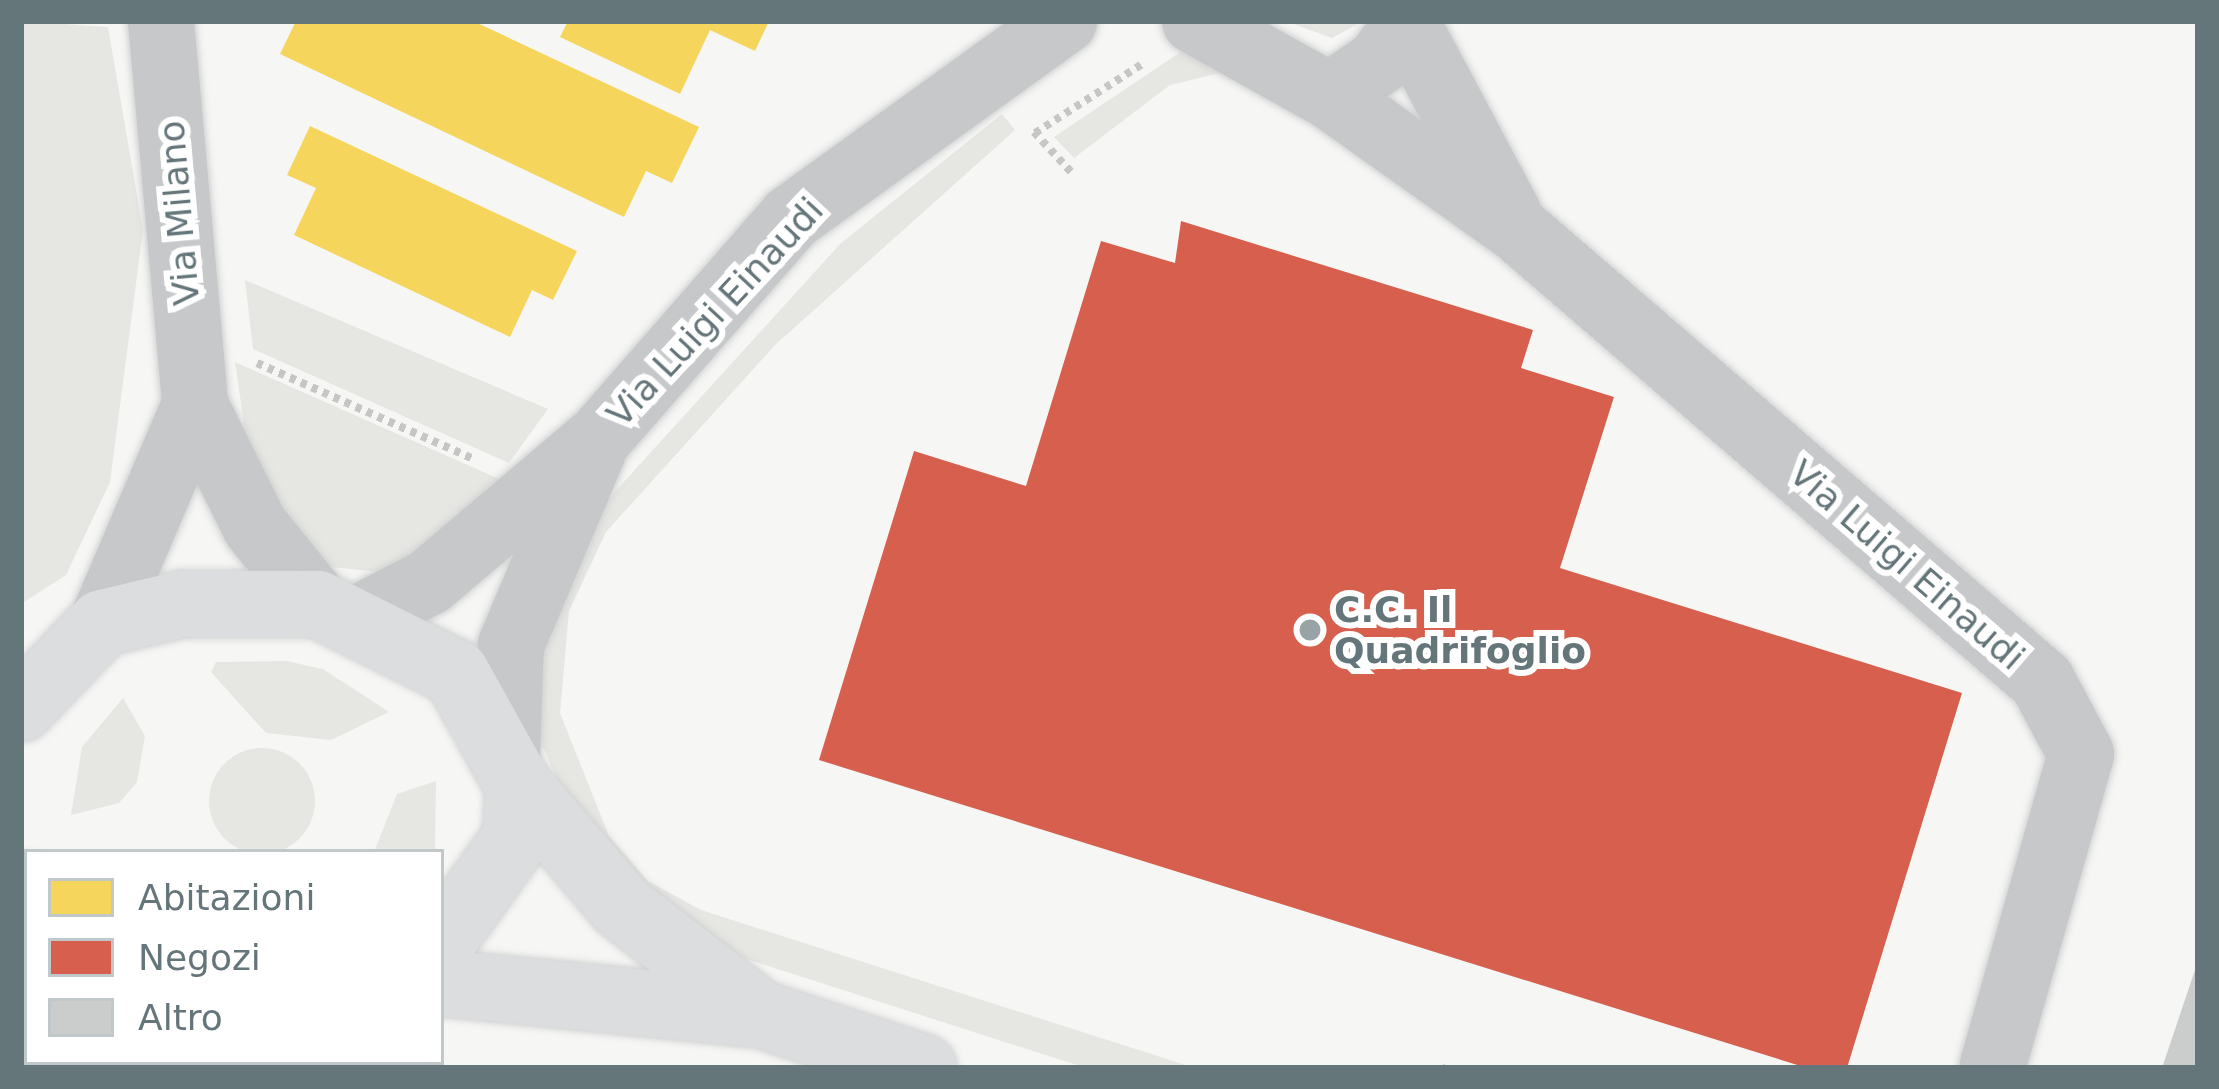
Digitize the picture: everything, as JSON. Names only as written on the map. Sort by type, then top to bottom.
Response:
[{"type":"main road","points":[[21,708],[64,645],[182,604],[336,612],[456,673],[513,771],[621,906],[760,1014]]},
{"type":"main road","points":[[444,939],[516,838],[513,771]]},
{"type":"main road","points":[[444,983],[760,1014],[923,1068]]},
{"type":"street","name":"Via Milano","points":[[161,21],[196,405],[255,526],[336,612]]},
{"type":"street","name":"Via Luigi Einaudi","points":[[600,437],[791,218],[1064,21]]},
{"type":"street","name":"Via Luigi Einaudi","points":[[1199,23],[1330,96],[1516,228],[2042,681],[2080,754],[1992,1068]]},
{"type":"street","points":[[1330,96],[1408,23],[1516,228]]},
{"type":"street","name":"Via Milano","points":[[64,645],[196,405]]},
{"type":"street","points":[[336,612],[429,582],[600,437]]},
{"type":"street","points":[[513,771],[511,645],[600,437]]},
{"type":"path","points":[[1035,133],[1199,23]]},
{"type":"path","points":[[190,334],[541,489]]},
{"type":"shaded area","points":[[21,21],[108,27],[143,230],[110,482],[66,575],[21,604]]},
{"type":"shaded area","points":[[1285,21],[1363,21],[1332,38]]},
{"type":"shaded area","points":[[1191,45],[1220,73],[1170,85],[1074,158],[1054,137]]},
{"type":"shaded area","points":[[1002,114],[1015,130],[775,345],[606,532],[569,611],[560,713],[609,836],[648,881],[701,910],[1195,1068],[1086,1068],[737,956],[644,889],[568,805],[534,726],[536,637],[592,517],[841,243]]},
{"type":"shaded area","points":[[245,280],[548,409],[509,463],[253,349]]},
{"type":"shaded area","points":[[235,362],[515,486],[387,573],[332,567],[308,552],[247,445]]},
{"type":"shaded area","points":[[286,661],[323,669],[389,712],[331,740],[266,733],[211,672],[216,662]]},
{"type":"shaded area","points":[[123,698],[145,736],[137,782],[119,803],[71,815],[82,747]]},
{"type":"shaded area","points":[[252,749],[272,749],[292,757],[306,771],[314,791],[314,811],[306,831],[284,849],[232,845],[218,831],[210,811],[210,791],[218,771],[232,757]]},
{"type":"shaded area","points":[[436,781],[435,849],[375,849],[397,794]]},
{"type":"shaded area","points":[[21,938],[24,1065],[107,1068],[21,1068]]},
{"type":"building: Abitazioni","points":[[296,21],[473,21],[699,127],[672,183],[646,171],[624,217],[280,54]]},
{"type":"building: Abitazioni","points":[[568,21],[769,21],[755,51],[710,30],[680,94],[560,37]]},
{"type":"building: Abitazioni","points":[[310,126],[577,251],[553,300],[532,290],[510,337],[294,235],[316,188],[287,175]]},
{"type":"building: Negozi","name":"C.C. Il Quadrifoglio","points":[[1181,221],[1533,330],[1521,368],[1614,397],[1560,568],[1962,693],[1847,1068],[1807,1068],[819,760],[914,451],[1026,486],[1101,241],[1175,263]]},
{"type":"building: Altro","points":[[2197,964],[2198,1068],[2162,1068]]},
{"type":"place","name":"C.C. Il Quadrifoglio","points":[[1310,630]]}]
